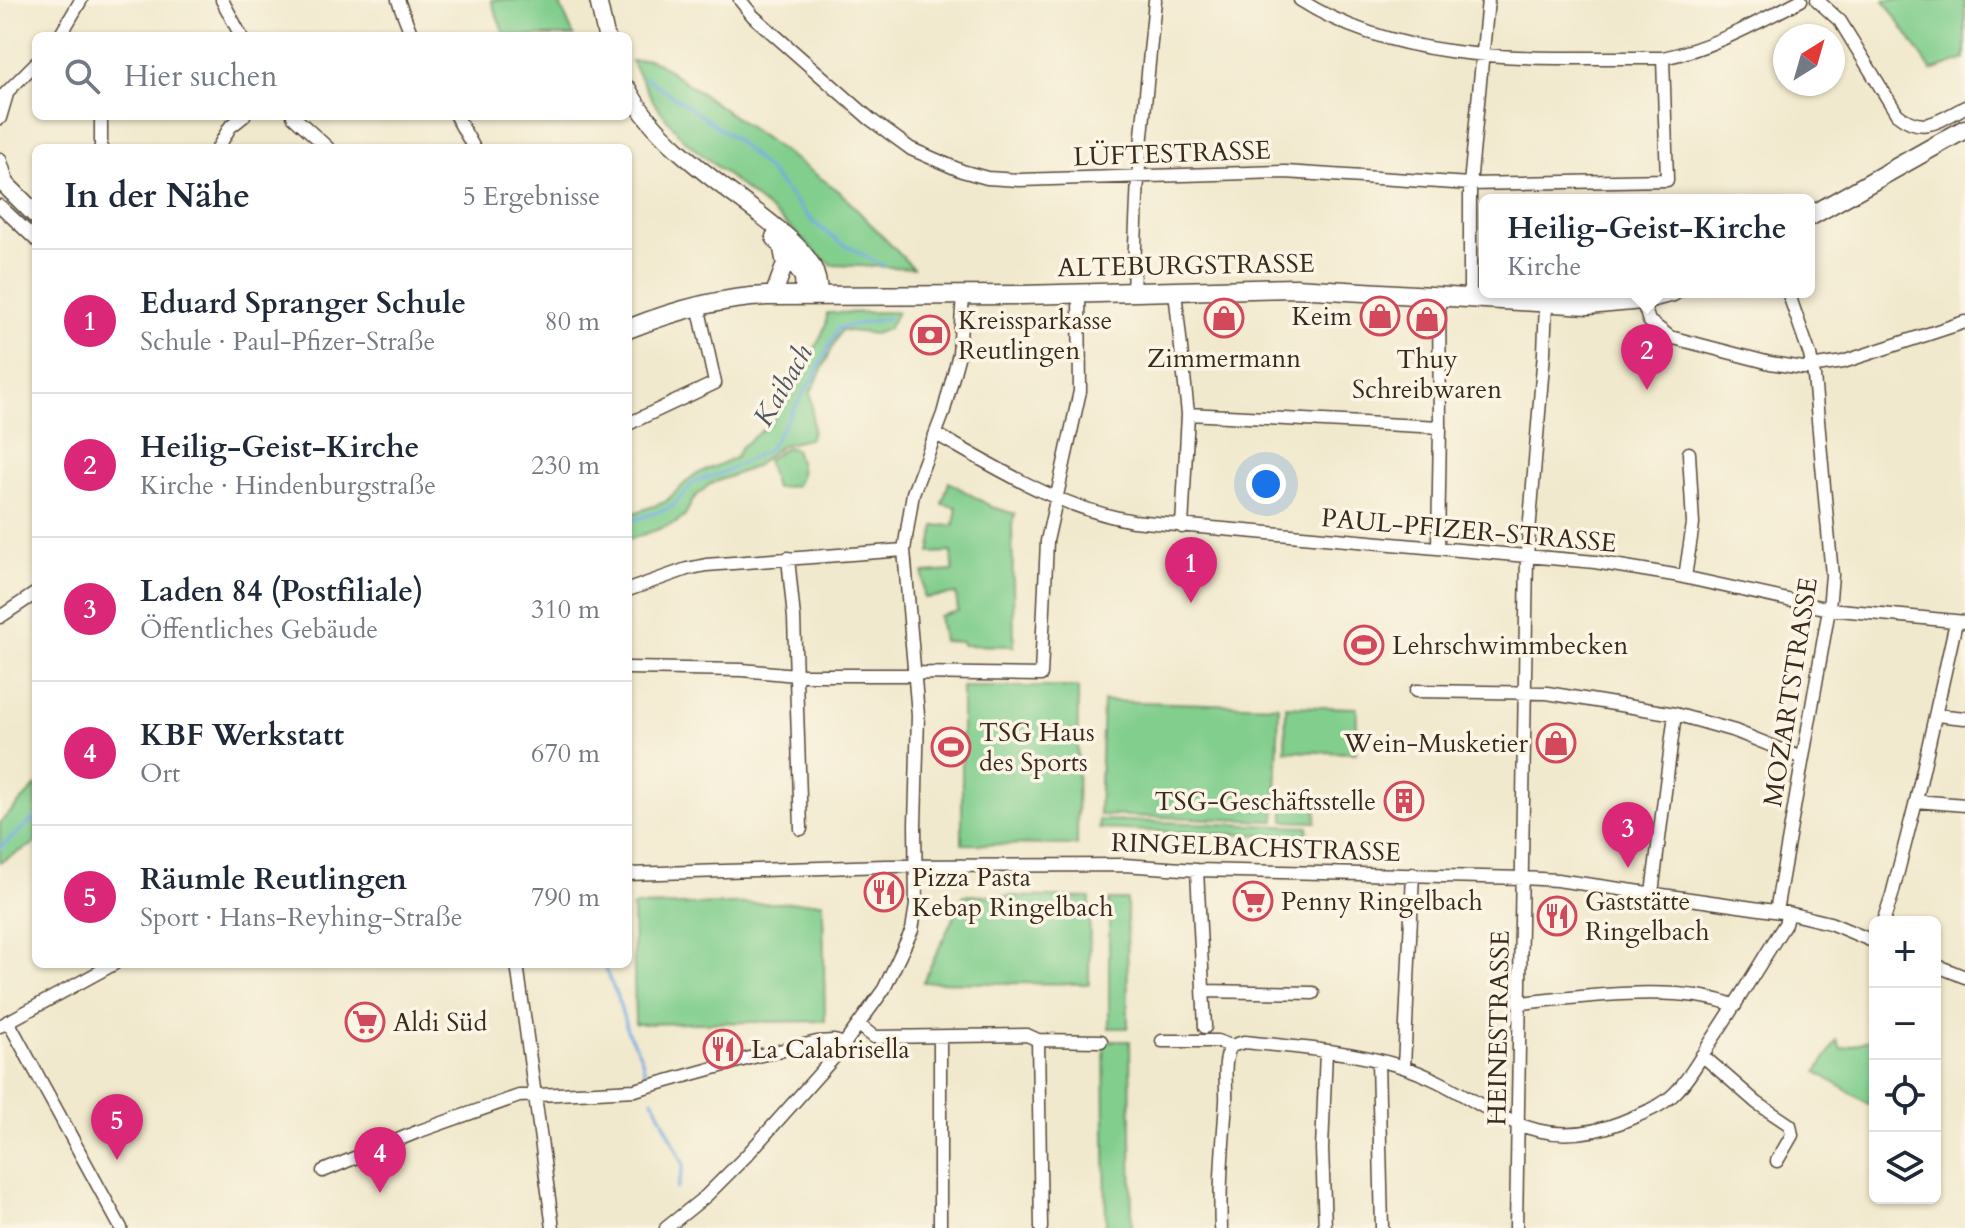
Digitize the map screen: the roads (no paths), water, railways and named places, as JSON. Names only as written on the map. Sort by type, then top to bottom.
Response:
[{"type":"main road","points":[[1815,214],[1965,129]]},
{"type":"main road","points":[[5,184],[32,211]]},
{"type":"main road","name":"ALTEBURGSTRASSE","points":[[632,328],[698,305],[773,296],[1310,288],[1595,305],[1650,298]]},
{"type":"street","points":[[65,32],[81,0]]},
{"type":"street","points":[[222,0],[239,32]]},
{"type":"street","points":[[398,0],[410,32]]},
{"type":"street","points":[[598,0],[605,32]]},
{"type":"street","name":"LÜFTESTRASSE","points":[[740,0],[753,16],[870,119],[911,149],[936,162],[987,178],[1019,180],[1285,172],[1470,184],[1667,180],[1663,58]]},
{"type":"street","points":[[1133,291],[1138,177],[1155,0]]},
{"type":"street","points":[[1300,0],[1316,11],[1372,34],[1428,48],[1481,56],[1663,58],[1681,55],[1745,30],[1801,0]]},
{"type":"street","points":[[1470,298],[1470,184],[1488,0]]},
{"type":"street","points":[[1817,0],[1840,21],[1897,114],[1910,124],[1928,126],[1965,107]]},
{"type":"street","points":[[0,118],[4,96],[32,67]]},
{"type":"street","points":[[632,96],[656,129],[776,227],[810,261],[817,276],[812,295]]},
{"type":"street","points":[[101,120],[101,144]]},
{"type":"street","points":[[220,144],[230,127],[239,120]]},
{"type":"street","points":[[297,120],[324,144]]},
{"type":"street","points":[[458,120],[472,144]]},
{"type":"street","points":[[0,159],[5,184]]},
{"type":"street","points":[[0,206],[32,236]]},
{"type":"street","points":[[754,210],[803,277],[812,295]]},
{"type":"street","points":[[773,296],[785,264],[782,247]]},
{"type":"street","points":[[1175,291],[1188,414],[1182,527]]},
{"type":"street","points":[[632,668],[742,670],[796,675],[1041,675],[1044,568],[1055,499],[1080,391],[1079,293]]},
{"type":"street","points":[[666,1228],[706,1196],[746,1156],[845,1044],[884,989],[912,930],[916,905],[918,739],[916,674],[904,550],[913,493],[936,434],[961,341],[963,295]]},
{"type":"street","points":[[1438,548],[1439,296]]},
{"type":"street","name":"MOZARTSTRASSE","points":[[1162,1041],[1209,1040],[1231,1046],[1244,1042],[1326,1051],[1378,1061],[1404,1067],[1437,1082],[1518,1125],[1569,1134],[1609,1127],[1651,1110],[1680,1087],[1785,924],[1782,912],[1802,758],[1829,609],[1832,575],[1813,368],[1790,298]]},
{"type":"street","points":[[1642,300],[1649,321],[1670,337],[1779,365],[1813,368],[1843,362],[1965,322]]},
{"type":"street","name":"HEINESTRASSE","points":[[1516,1228],[1527,556],[1546,303]]},
{"type":"street","points":[[632,422],[715,383],[698,305]]},
{"type":"street","points":[[1188,414],[1440,427]]},
{"type":"street","name":"PAUL-PFIZER-STRASSE","points":[[936,434],[1055,499],[1113,518],[1182,527],[1595,562],[1685,577],[1829,609],[1960,622]]},
{"type":"street","points":[[1685,577],[1693,524],[1689,453]]},
{"type":"street","points":[[632,589],[687,569],[904,550]]},
{"type":"street","points":[[788,558],[801,829]]},
{"type":"street","points":[[0,617],[32,596]]},
{"type":"street","points":[[1885,916],[1960,622]]},
{"type":"street","points":[[1416,691],[1547,693],[1675,714],[1735,731],[1802,758]]},
{"type":"street","points":[[1652,893],[1675,714]]},
{"type":"street","points":[[1936,715],[1965,718]]},
{"type":"street","points":[[1916,801],[1965,805]]},
{"type":"street","name":"RINGELBACHSTRASSE","points":[[632,874],[915,866],[1124,865],[1197,870],[1523,878],[1782,912],[1830,923],[1869,939]]},
{"type":"street","points":[[1197,870],[1205,1027]]},
{"type":"street","points":[[1404,1067],[1413,874]]},
{"type":"street","points":[[1941,967],[1965,977]]},
{"type":"street","points":[[107,968],[4,1023],[121,1228]]},
{"type":"street","points":[[518,968],[553,1228]]},
{"type":"street","points":[[1204,991],[1313,993]]},
{"type":"street","points":[[1521,1003],[1627,994],[1697,997],[1735,1006]]},
{"type":"street","points":[[859,1025],[874,1037],[1027,1035],[1038,1040],[1101,1041]]},
{"type":"street","points":[[940,1038],[940,1228]]},
{"type":"street","points":[[323,1171],[505,1100],[535,1093],[635,1090],[817,1042],[829,1040],[845,1044]]},
{"type":"street","points":[[1038,1040],[1041,1228]]},
{"type":"street","points":[[1221,1228],[1220,1150],[1226,1099],[1226,1060],[1231,1046]]},
{"type":"street","points":[[1325,1228],[1322,1149],[1326,1051]]},
{"type":"street","points":[[1702,1055],[1757,1103],[1790,1125],[1792,1135],[1777,1161]]},
{"type":"street","points":[[1378,1061],[1382,1228]]},
{"type":"waterway","name":"Kaibach","points":[[645,77],[735,139],[768,170],[812,221],[839,242],[884,266]]},
{"type":"waterway","name":"Kaibach","points":[[632,521],[672,507],[695,481],[720,474],[768,450],[814,377],[838,328],[888,318]]},
{"type":"waterway","points":[[0,848],[32,820]]},
{"type":"waterway","name":"Kaibach","points":[[605,968],[628,1033],[641,1056],[647,1080]]},
{"type":"waterway","name":"Kaibach","points":[[653,1099],[684,1165],[677,1189]]},
{"type":"place","name":"Keim","points":[[1380,316]]},
{"type":"place","name":"Zimmermann","points":[[1224,318]]},
{"type":"place","name":"Thuy Schreibwaren","points":[[1427,319]]},
{"type":"place","name":"Kreissparkasse Reutlingen","points":[[930,335]]},
{"type":"place","name":"Heilig-Geist-Kirche","points":[[1647,390]]},
{"type":"place","name":"Eduard Spranger Schule","points":[[1191,603]]},
{"type":"place","name":"Lehrschwimmbecken","points":[[1364,645]]},
{"type":"place","name":"Wein-Musketier","points":[[1556,743]]},
{"type":"place","name":"TSG Haus des Sports","points":[[951,747]]},
{"type":"place","name":"TSG-Geschäftsstelle","points":[[1404,801]]},
{"type":"place","name":"Laden 84 (Postfiliale)","points":[[1628,868]]},
{"type":"place","name":"Pizza Pasta Kebap Ringelbach","points":[[884,892]]},
{"type":"place","name":"Penny Ringelbach","points":[[1253,901]]},
{"type":"place","name":"Gaststätte Ringelbach","points":[[1557,916]]},
{"type":"place","name":"Aldi Süd","points":[[365,1022]]},
{"type":"place","name":"La Calabrisella","points":[[723,1049]]},
{"type":"place","name":"Räumle Reutlingen","points":[[117,1160]]},
{"type":"place","name":"KBF Werkstatt","points":[[380,1193]]}]
